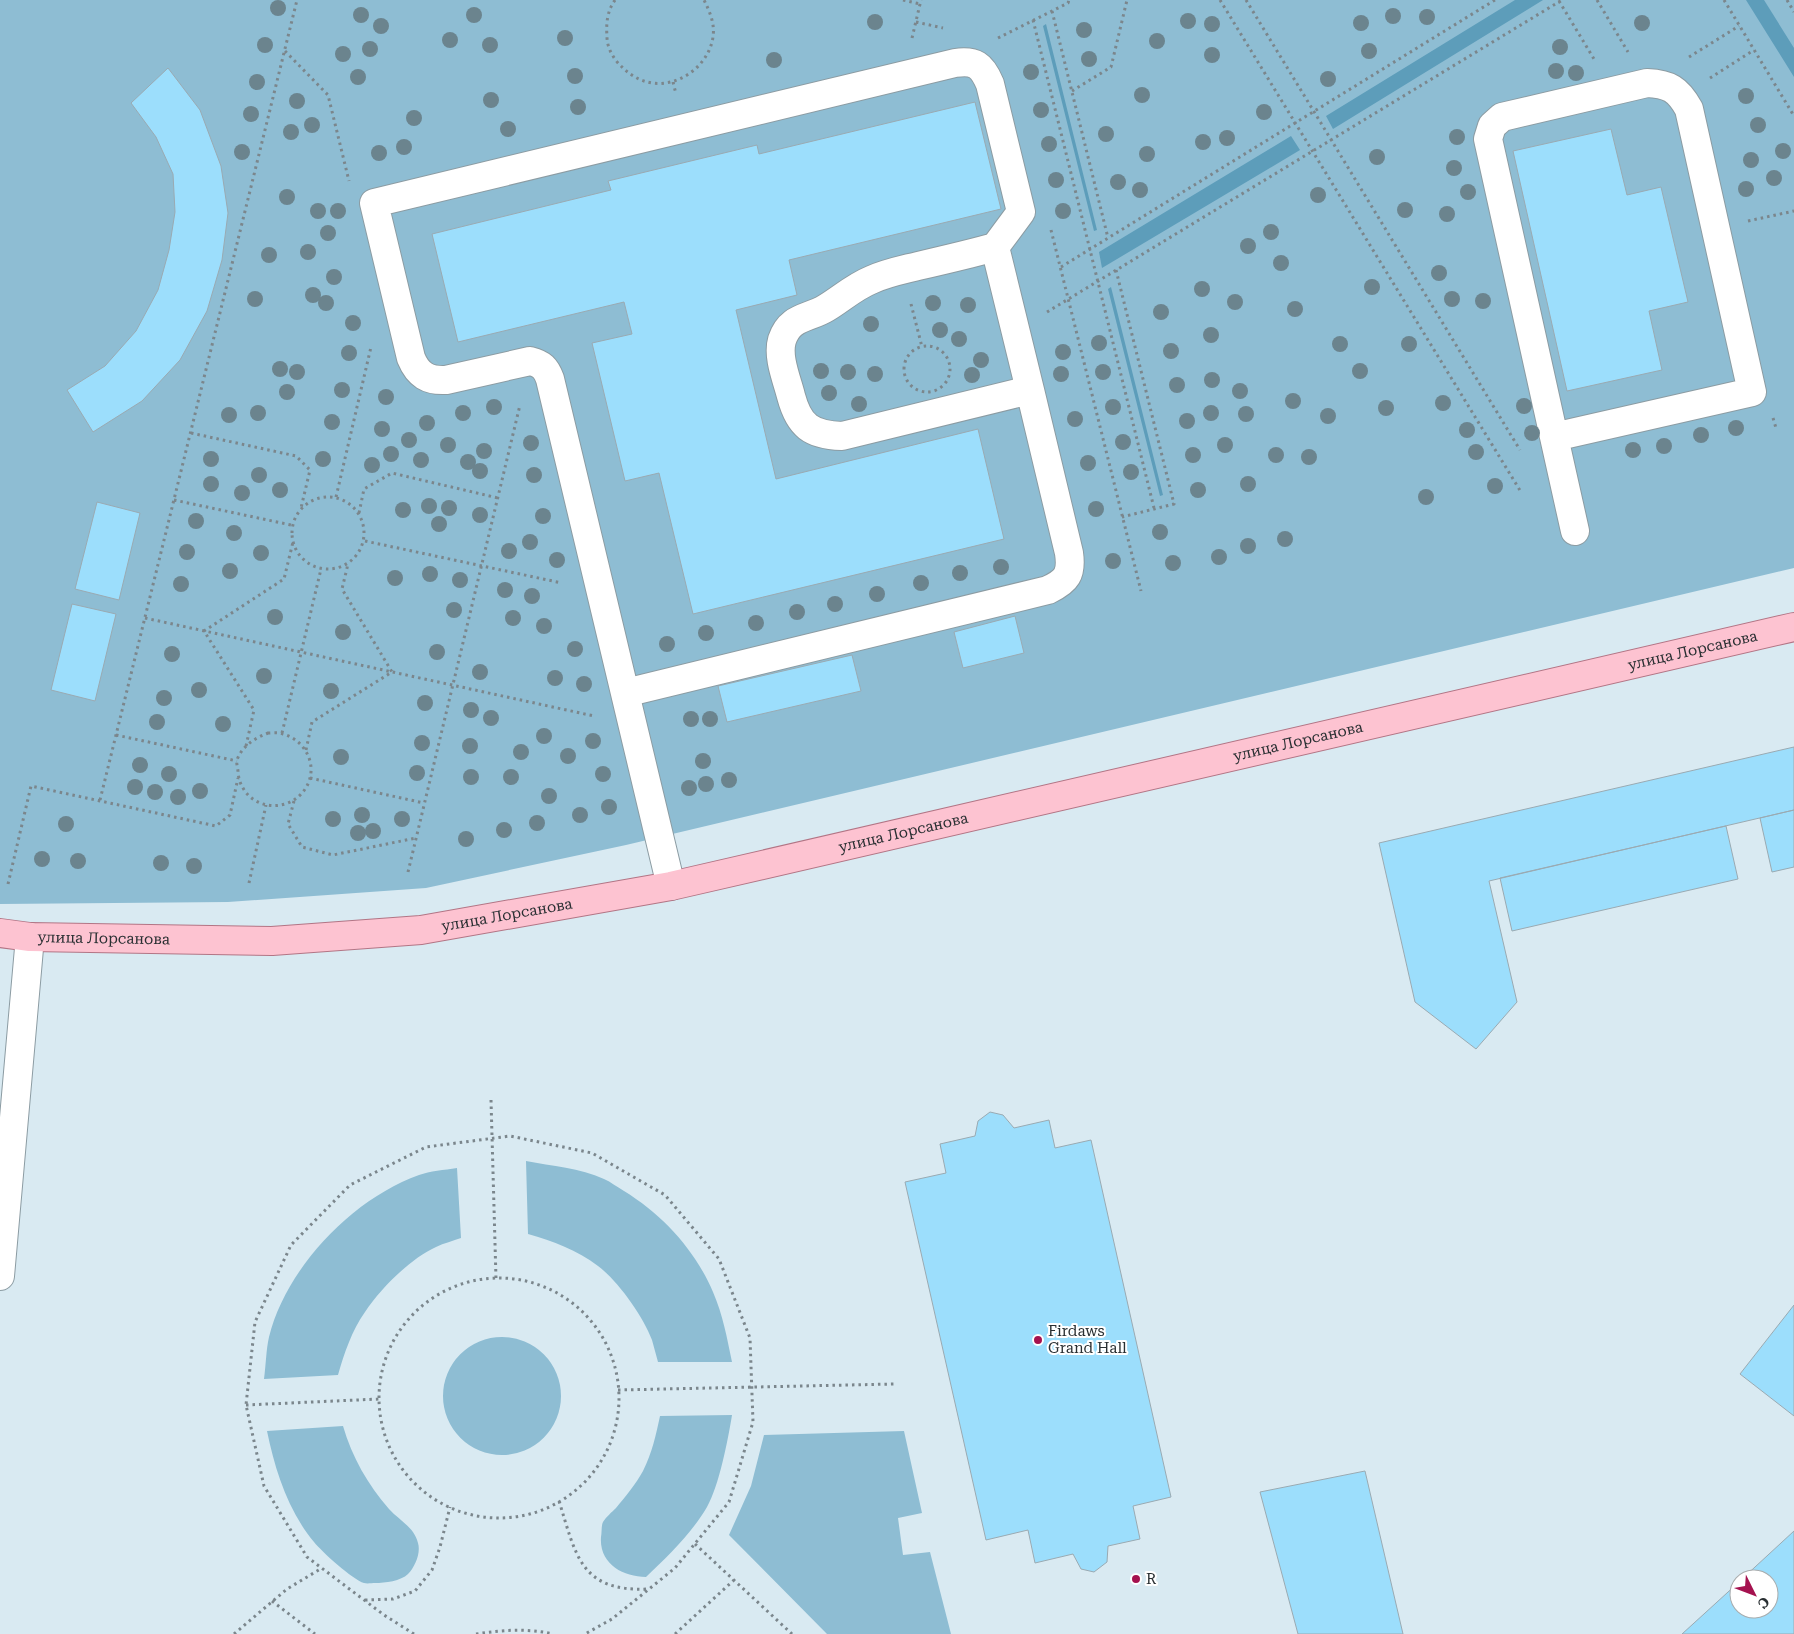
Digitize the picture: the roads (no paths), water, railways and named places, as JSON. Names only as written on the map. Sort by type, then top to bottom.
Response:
[{"type":"main road","name":"улица Лорсанова","points":[[0,933],[30,937],[272,941],[421,930],[670,886],[1794,627]]},
{"type":"lane","points":[[670,886],[550,379],[546,370],[539,363],[530,361],[446,380],[434,380],[424,376],[415,368],[374,203],[966,61],[978,65],[984,71],[990,84],[1021,212],[995,247],[888,273],[853,289],[824,309],[797,320],[786,330],[782,343],[782,358],[794,407],[800,420],[810,429],[824,435],[842,436],[1030,390]]},
{"type":"lane","points":[[1554,437],[1752,392],[1689,109],[1682,96],[1672,87],[1647,83],[1502,117],[1492,126],[1488,139],[1554,437],[1575,531]]},
{"type":"lane","points":[[625,692],[1048,590],[1060,585],[1068,575],[1070,558],[995,247]]},
{"type":"lane","points":[[0,1276],[30,937]]},
{"type":"place","name":"Firdaws Grand Hall","points":[[1038,1340]]},
{"type":"place","name":"R","points":[[1136,1579]]}]
